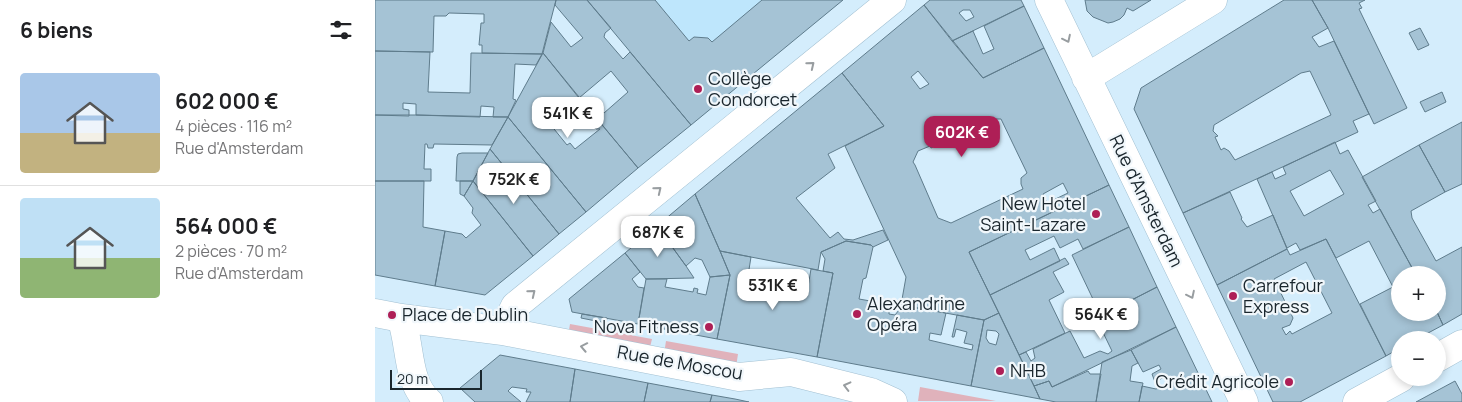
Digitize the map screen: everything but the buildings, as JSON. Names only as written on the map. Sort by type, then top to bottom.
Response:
[{"type":"street","points":[[503,331],[515,306],[891,0]]},
{"type":"street","name":"Rue d'Amsterdam","points":[[1049,0],[1243,402]]},
{"type":"street","points":[[1086,78],[1213,0]]},
{"type":"street","name":"Rue de Moscou","points":[[375,313],[503,331],[739,376],[791,372],[871,392],[893,402]]},
{"type":"street","points":[[401,318],[405,328],[411,368],[429,402]]},
{"type":"street","points":[[1446,353],[1462,344]]},
{"type":"street","points":[[1357,402],[1391,383]]},
{"type":"shaded area","name":"Collège Condorcet","points":[[587,0],[843,0],[691,125]]},
{"type":"shaded area","points":[[570,324],[652,339],[649,351],[568,336]]},
{"type":"shaded area","points":[[666,341],[738,354],[736,367],[664,354]]},
{"type":"shaded area","points":[[920,387],[996,401],[918,401]]},
{"type":"place","name":"Collège Condorcet","points":[[698,89]]},
{"type":"place","name":"New Hotel Saint-Lazare","points":[[1096,214]]},
{"type":"place","name":"Carrefour Express","points":[[1233,296]]},
{"type":"place","name":"Alexandrine Opéra","points":[[857,314]]},
{"type":"place","name":"Place de Dublin","points":[[392,315]]},
{"type":"place","name":"Nova Fitness","points":[[709,327]]},
{"type":"place","name":"NHB","points":[[1000,371]]},
{"type":"place","name":"Crédit Agricole","points":[[1289,382]]}]
